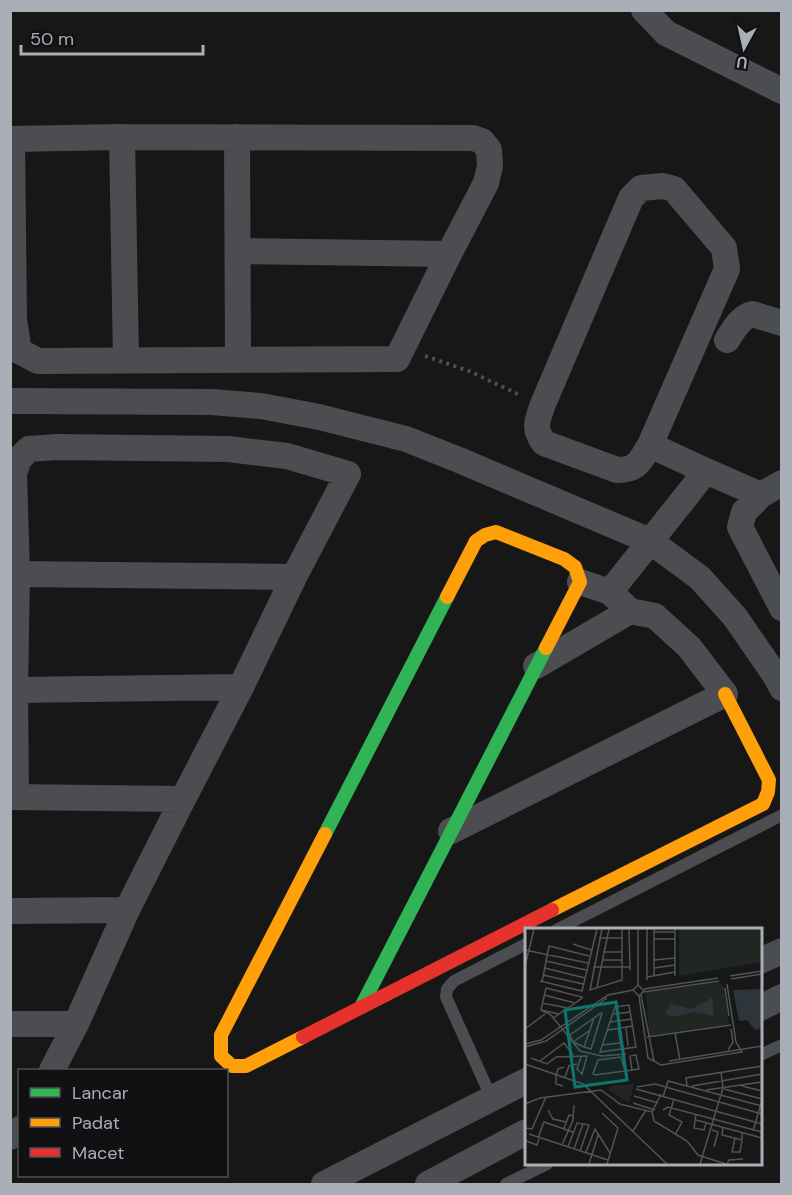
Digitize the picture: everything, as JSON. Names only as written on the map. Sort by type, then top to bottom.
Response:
[{"type":"street","points":[[644,10],[666,33],[782,91]]},
{"type":"street","points":[[122,137],[126,360]]},
{"type":"street","points":[[237,137],[238,360]]},
{"type":"street","points":[[237,137],[472,138],[482,141],[489,150],[490,166],[486,183],[448,254],[397,359],[38,361],[19,351],[12,320],[11,139],[237,137]]},
{"type":"street","points":[[663,186],[674,189],[724,248],[727,269],[650,445],[639,462],[629,470],[617,470],[544,443],[537,434],[537,427],[543,404],[631,198],[641,188],[663,186]]},
{"type":"street","points":[[238,251],[448,254]]},
{"type":"street","points":[[727,340],[747,315],[752,314],[782,323]]},
{"type":"street","points":[[10,401],[212,402],[261,406],[319,417],[405,439],[650,541],[700,578],[735,616],[782,688]]},
{"type":"street","points":[[650,445],[706,471],[771,489]]},
{"type":"street","points":[[53,1069],[76,1024],[127,910],[348,474],[287,456],[228,449],[56,447],[29,449],[19,459],[14,474],[13,511],[17,574],[13,797],[183,799]]},
{"type":"street","points":[[610,592],[706,471]]},
{"type":"street","points":[[771,489],[744,512],[740,527],[782,608]]},
{"type":"street","points":[[361,1007],[580,582],[575,567],[564,559],[496,532],[485,535],[476,541],[220,1035],[220,1056],[232,1066],[246,1066],[763,804],[768,792],[769,780],[724,694],[690,647],[655,616],[630,611],[610,592],[580,582]]},
{"type":"street","points":[[17,574],[294,577]]},
{"type":"street","points":[[536,666],[630,611]]},
{"type":"street","points":[[15,690],[241,687]]},
{"type":"street","points":[[451,831],[724,694]]},
{"type":"street","points":[[10,911],[127,910]]},
{"type":"street","points":[[762,960],[782,951]]},
{"type":"street","points":[[762,1007],[782,997]]},
{"type":"street","points":[[10,1024],[76,1024]]},
{"type":"street","points":[[324,1185],[525,1082]]},
{"type":"street","points":[[428,1185],[525,1133]]},
{"type":"lane","points":[[560,928],[782,815]]},
{"type":"lane","points":[[492,1099],[446,997],[447,990],[454,981],[525,945]]},
{"type":"lane","points":[[762,1054],[782,1045]]},
{"type":"lane","points":[[506,1185],[545,1165]]},
{"type":"path","points":[[439,360],[508,389]]},
{"type":"traffic: fast","points":[[325,834],[447,597]]},
{"type":"traffic: fast","points":[[361,1007],[546,648]]},
{"type":"traffic: slow","points":[[447,597],[476,541],[485,535],[496,532],[564,559],[575,567],[580,582],[546,648]]},
{"type":"traffic: slow","points":[[552,910],[763,804],[768,792],[769,780],[725,694]]},
{"type":"traffic: slow","points":[[303,1037],[246,1066],[232,1066],[221,1056],[221,1035],[325,834]]},
{"type":"traffic: jam","points":[[303,1037],[552,910]]}]
